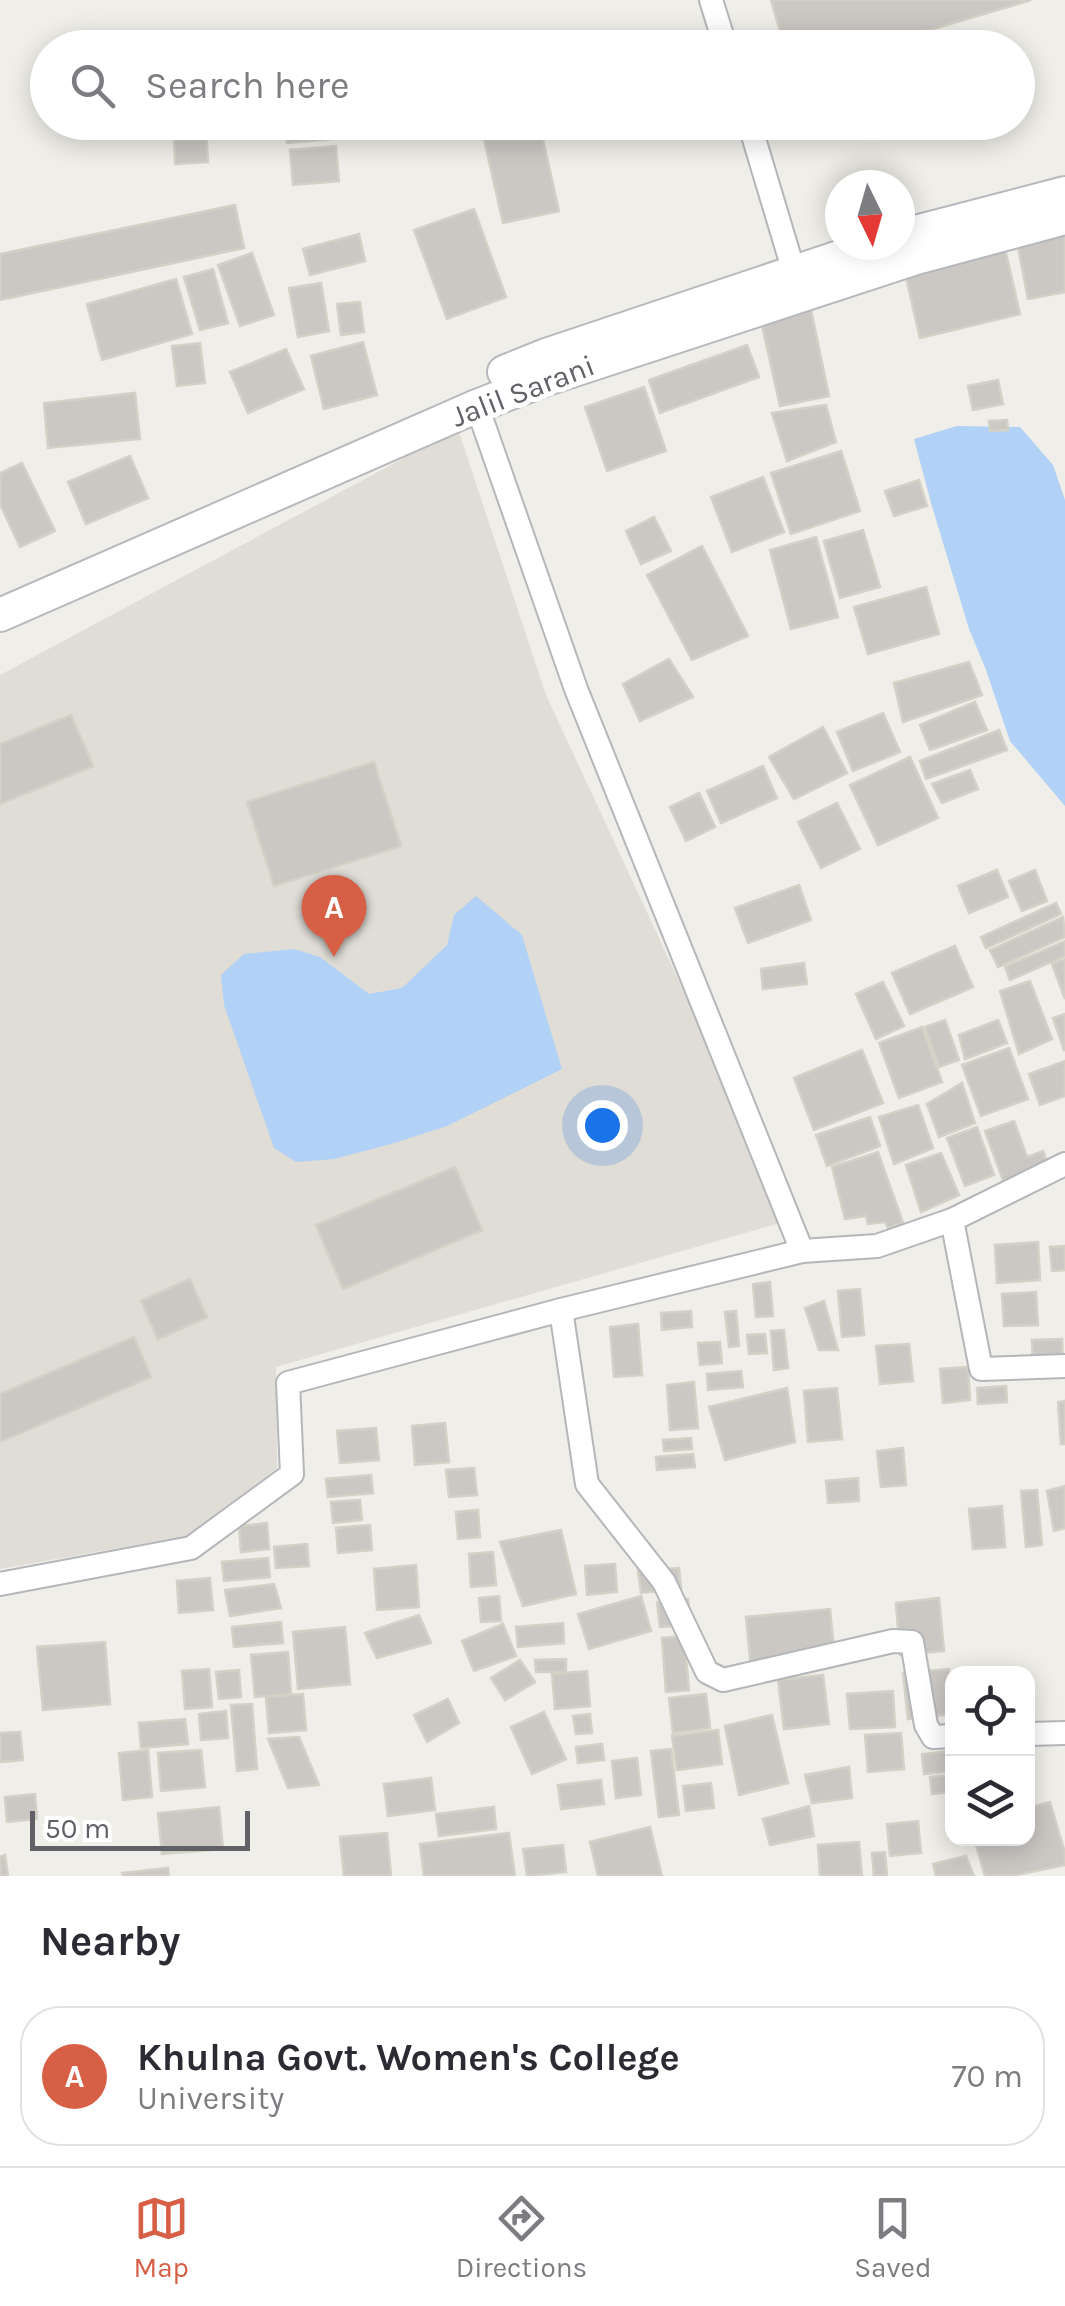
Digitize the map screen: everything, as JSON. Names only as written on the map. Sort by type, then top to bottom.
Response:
[{"type":"main road","points":[[915,232],[1065,193]]},
{"type":"main road","name":"Jalil Sarani","points":[[0,615],[544,380],[916,258],[1065,218]]},
{"type":"main road","name":"Jalil Sarani","points":[[0,592],[537,358],[830,260]]},
{"type":"street","points":[[711,0],[720,30]]},
{"type":"street","points":[[754,140],[794,272]]},
{"type":"street","points":[[478,406],[576,688],[802,1251]]},
{"type":"street","points":[[0,1584],[191,1548],[292,1474],[288,1383],[802,1251],[877,1246],[952,1220],[1065,1164]]},
{"type":"street","points":[[952,1220],[981,1369],[1065,1366]]},
{"type":"street","points":[[561,1310],[587,1484],[664,1582],[707,1672],[723,1680],[893,1641],[912,1642],[926,1725],[933,1737],[945,1736]]},
{"type":"street","points":[[1035,1734],[1065,1733]]},
{"type":"shaded area","points":[[458,429],[546,695],[790,1220],[276,1367],[277,1468],[186,1536],[0,1569],[0,675]]},
{"type":"water","points":[[957,426],[1020,427],[1053,465],[1065,500],[1065,806],[1010,741],[969,629],[931,503],[914,439]]},
{"type":"water","points":[[476,896],[522,935],[562,1069],[447,1126],[391,1144],[334,1159],[296,1162],[274,1148],[224,1005],[221,975],[244,954],[294,949],[320,957],[369,994],[402,988],[447,945],[454,915]]},
{"type":"building","points":[[771,0],[1031,0],[930,30],[780,30]]},
{"type":"building","points":[[174,140],[207,140],[208,162],[175,164]]},
{"type":"building","points":[[484,140],[543,140],[559,211],[503,223]]},
{"type":"building","points":[[336,146],[339,181],[293,185],[290,150]]},
{"type":"building","points":[[235,205],[244,248],[0,300],[0,254]]},
{"type":"building","points":[[474,209],[506,297],[447,319],[414,230]]},
{"type":"building","points":[[1065,227],[1065,292],[1028,299],[1016,237]]},
{"type":"building","points":[[359,234],[365,261],[310,275],[303,249]]},
{"type":"building","points":[[1005,249],[1020,314],[920,338],[905,273]]},
{"type":"building","points":[[252,253],[274,315],[240,326],[218,265]]},
{"type":"building","points":[[213,269],[228,323],[200,330],[184,277]]},
{"type":"building","points":[[176,279],[192,334],[102,360],[87,304]]},
{"type":"building","points":[[321,283],[329,331],[298,337],[289,288]]},
{"type":"building","points":[[360,302],[364,332],[341,335],[337,304]]},
{"type":"building","points":[[811,310],[829,396],[780,406],[761,321]]},
{"type":"building","points":[[363,342],[377,395],[324,409],[311,356]]},
{"type":"building","points":[[200,343],[205,383],[177,386],[172,346]]},
{"type":"building","points":[[747,345],[759,377],[660,413],[649,380]]},
{"type":"building","points":[[286,349],[304,389],[248,413],[230,372]]},
{"type":"building","points":[[998,380],[1003,404],[973,410],[968,386]]},
{"type":"building","points":[[644,387],[666,451],[607,471],[585,407]]},
{"type":"building","points":[[135,393],[140,439],[48,448],[44,403]]},
{"type":"building","points":[[826,405],[836,442],[787,461],[772,413]]},
{"type":"building","points":[[1007,420],[1008,430],[990,431],[989,421]]},
{"type":"building","points":[[841,451],[860,511],[791,534],[771,473]]},
{"type":"building","points":[[130,456],[148,498],[86,524],[68,482]]},
{"type":"building","points":[[22,463],[55,531],[20,547],[0,504],[0,473]]},
{"type":"building","points":[[763,477],[784,532],[732,552],[711,497]]},
{"type":"building","points":[[919,480],[927,506],[894,516],[885,491]]},
{"type":"building","points":[[654,517],[671,551],[641,564],[626,531]]},
{"type":"building","points":[[863,530],[880,587],[840,598],[824,541]]},
{"type":"building","points":[[816,537],[838,617],[791,629],[770,550]]},
{"type":"building","points":[[702,546],[748,636],[692,660],[647,575]]},
{"type":"building","points":[[926,587],[939,634],[868,654],[854,607]]},
{"type":"building","points":[[669,659],[693,697],[640,721],[623,684]]},
{"type":"building","points":[[969,662],[982,695],[903,722],[894,683]]},
{"type":"building","points":[[975,702],[987,730],[930,750],[920,725]]},
{"type":"building","points":[[883,713],[900,752],[853,771],[837,732]]},
{"type":"building","points":[[71,715],[93,766],[0,804],[0,744]]},
{"type":"building","points":[[823,727],[847,773],[794,799],[769,757]]},
{"type":"building","points":[[999,730],[1007,750],[926,779],[920,761]]},
{"type":"building","points":[[910,757],[938,818],[878,845],[850,785]]},
{"type":"building","points":[[374,762],[401,846],[274,886],[247,802]]},
{"type":"building","points":[[763,766],[777,798],[721,823],[707,791]]},
{"type":"building","points":[[970,770],[978,789],[942,803],[932,784]]},
{"type":"building","points":[[699,793],[715,827],[686,841],[670,807]]},
{"type":"building","points":[[837,803],[860,849],[821,868],[798,822]]},
{"type":"building","points":[[997,870],[1008,897],[969,913],[958,886]]},
{"type":"building","points":[[1035,870],[1047,901],[1022,911],[1009,881]]},
{"type":"building","points":[[799,885],[811,920],[748,943],[735,908]]},
{"type":"building","points":[[1056,903],[1061,914],[986,948],[981,937]]},
{"type":"building","points":[[1063,917],[1065,937],[998,967],[990,950]]},
{"type":"building","points":[[1065,941],[1065,956],[1010,980],[1005,967]]},
{"type":"building","points":[[955,946],[973,987],[910,1014],[892,973]]},
{"type":"building","points":[[1065,959],[1065,999],[1052,964]]},
{"type":"building","points":[[804,963],[807,984],[763,989],[761,969]]},
{"type":"building","points":[[1030,981],[1052,1039],[1019,1054],[1000,991]]},
{"type":"building","points":[[883,982],[904,1026],[876,1039],[856,994]]},
{"type":"building","points":[[1065,1014],[1065,1049],[1064,1050],[1053,1018]]},
{"type":"building","points":[[945,1020],[959,1060],[939,1067],[925,1027]]},
{"type":"building","points":[[998,1020],[1007,1043],[965,1059],[959,1035]]},
{"type":"building","points":[[922,1027],[942,1082],[899,1098],[879,1043]]},
{"type":"building","points":[[1009,1048],[1028,1099],[981,1116],[962,1065]]},
{"type":"building","points":[[862,1050],[883,1103],[814,1130],[794,1078]]},
{"type":"building","points":[[1065,1061],[1065,1096],[1040,1105],[1029,1074]]},
{"type":"building","points":[[962,1083],[975,1123],[939,1137],[927,1104]]},
{"type":"building","points":[[918,1105],[933,1148],[894,1164],[879,1117]]},
{"type":"building","points":[[870,1117],[880,1146],[827,1166],[816,1135]]},
{"type":"building","points":[[1014,1121],[1027,1157],[1043,1151],[1050,1170],[1005,1186],[985,1131]]},
{"type":"building","points":[[977,1127],[994,1175],[965,1186],[947,1138]]},
{"type":"building","points":[[878,1152],[903,1223],[888,1228],[885,1222],[868,1224],[866,1216],[845,1219],[832,1167]]},
{"type":"building","points":[[941,1153],[959,1195],[921,1212],[906,1165]]},
{"type":"building","points":[[455,1167],[482,1230],[343,1289],[316,1225]]},
{"type":"building","points":[[1038,1242],[1040,1280],[997,1283],[995,1245]]},
{"type":"building","points":[[1065,1246],[1065,1270],[1052,1271],[1050,1247]]},
{"type":"building","points":[[190,1279],[207,1317],[158,1339],[141,1301]]},
{"type":"building","points":[[770,1282],[773,1316],[756,1317],[753,1284]]},
{"type":"building","points":[[860,1289],[864,1335],[842,1337],[838,1291]]},
{"type":"building","points":[[1036,1292],[1038,1325],[1004,1326],[1002,1294]]},
{"type":"building","points":[[824,1301],[838,1350],[819,1350],[805,1308]]},
{"type":"building","points":[[691,1311],[692,1327],[662,1330],[661,1313]]},
{"type":"building","points":[[736,1311],[739,1346],[729,1347],[725,1312]]},
{"type":"building","points":[[638,1324],[642,1375],[614,1377],[610,1327]]},
{"type":"building","points":[[784,1330],[788,1368],[774,1370],[771,1331]]},
{"type":"building","points":[[765,1334],[767,1353],[749,1354],[747,1335]]},
{"type":"building","points":[[134,1337],[151,1377],[0,1442],[0,1394]]},
{"type":"building","points":[[1062,1339],[1063,1361],[1033,1364],[1032,1340]]},
{"type":"building","points":[[720,1342],[722,1363],[700,1365],[698,1343]]},
{"type":"building","points":[[909,1344],[913,1381],[880,1384],[876,1346]]},
{"type":"building","points":[[968,1367],[970,1400],[943,1403],[940,1369]]},
{"type":"building","points":[[741,1371],[743,1387],[708,1390],[707,1374]]},
{"type":"building","points":[[694,1382],[698,1428],[670,1430],[667,1385]]},
{"type":"building","points":[[1006,1386],[1007,1402],[978,1404],[977,1388]]},
{"type":"building","points":[[787,1388],[795,1442],[725,1460],[709,1407]]},
{"type":"building","points":[[837,1388],[842,1439],[808,1442],[804,1391]]},
{"type":"building","points":[[1065,1401],[1065,1444],[1061,1444],[1058,1402]]},
{"type":"building","points":[[445,1423],[449,1462],[415,1465],[412,1426]]},
{"type":"building","points":[[376,1428],[379,1460],[340,1463],[337,1431]]},
{"type":"building","points":[[691,1438],[692,1449],[664,1451],[663,1440]]},
{"type":"building","points":[[903,1448],[906,1485],[881,1487],[877,1451]]},
{"type":"building","points":[[693,1454],[695,1467],[657,1470],[656,1457]]},
{"type":"building","points":[[474,1468],[477,1495],[449,1497],[446,1470]]},
{"type":"building","points":[[371,1475],[373,1493],[328,1497],[326,1479]]},
{"type":"building","points":[[858,1478],[859,1501],[828,1503],[826,1481]]},
{"type":"building","points":[[1065,1486],[1065,1528],[1054,1531],[1047,1491]]},
{"type":"building","points":[[1037,1490],[1042,1545],[1026,1547],[1021,1491]]},
{"type":"building","points":[[360,1500],[362,1520],[333,1523],[331,1502]]},
{"type":"building","points":[[1002,1506],[1005,1547],[973,1549],[969,1509]]},
{"type":"building","points":[[478,1510],[480,1537],[458,1539],[456,1512]]},
{"type":"building","points":[[267,1523],[269,1549],[241,1552],[239,1526]]},
{"type":"building","points":[[370,1525],[372,1550],[338,1553],[336,1528]]},
{"type":"building","points":[[561,1530],[576,1594],[523,1606],[500,1542]]},
{"type":"building","points":[[307,1544],[309,1566],[276,1568],[274,1547]]},
{"type":"building","points":[[493,1552],[496,1585],[471,1587],[469,1554]]},
{"type":"building","points":[[268,1558],[270,1577],[224,1581],[222,1562]]},
{"type":"building","points":[[615,1564],[617,1592],[587,1595],[585,1566]]},
{"type":"building","points":[[416,1565],[419,1607],[377,1610],[374,1569]]},
{"type":"building","points":[[679,1568],[681,1589],[641,1593],[638,1571]]},
{"type":"building","points":[[210,1578],[213,1610],[179,1613],[177,1581]]},
{"type":"building","points":[[274,1584],[281,1608],[230,1616],[225,1590]]},
{"type":"building","points":[[499,1596],[501,1621],[481,1622],[479,1598]]},
{"type":"building","points":[[641,1596],[651,1631],[589,1649],[578,1614]]},
{"type":"building","points":[[939,1598],[944,1651],[900,1655],[896,1603]]},
{"type":"building","points":[[688,1599],[691,1625],[660,1627],[657,1602]]},
{"type":"building","points":[[830,1609],[835,1660],[751,1668],[746,1617]]},
{"type":"building","points":[[419,1615],[431,1643],[377,1658],[365,1633]]},
{"type":"building","points":[[281,1622],[283,1643],[234,1647],[232,1627]]},
{"type":"building","points":[[563,1623],[564,1643],[518,1647],[516,1627]]},
{"type":"building","points":[[503,1624],[516,1656],[474,1671],[462,1641]]},
{"type":"building","points":[[345,1627],[350,1684],[298,1689],[293,1632]]},
{"type":"building","points":[[684,1636],[689,1690],[666,1692],[662,1638]]},
{"type":"building","points":[[105,1642],[110,1704],[43,1710],[37,1647]]},
{"type":"building","points":[[288,1652],[291,1694],[255,1697],[251,1655]]},
{"type":"building","points":[[566,1659],[566,1672],[536,1672],[535,1660]]},
{"type":"building","points":[[520,1660],[535,1682],[505,1700],[491,1678]]},
{"type":"building","points":[[209,1669],[212,1707],[185,1709],[182,1671]]},
{"type":"building","points":[[945,1669],[945,1715],[908,1719],[903,1673]]},
{"type":"building","points":[[239,1670],[241,1697],[219,1699],[216,1672]]},
{"type":"building","points":[[587,1671],[590,1706],[555,1709],[552,1674]]},
{"type":"building","points":[[823,1675],[829,1724],[784,1729],[778,1680]]},
{"type":"building","points":[[893,1691],[895,1727],[850,1729],[847,1694]]},
{"type":"building","points":[[303,1694],[306,1730],[269,1733],[266,1697]]},
{"type":"building","points":[[706,1694],[710,1728],[673,1733],[669,1698]]},
{"type":"building","points":[[448,1699],[459,1723],[427,1742],[414,1715]]},
{"type":"building","points":[[252,1704],[257,1769],[237,1771],[231,1705]]},
{"type":"building","points":[[226,1711],[228,1738],[201,1740],[199,1714]]},
{"type":"building","points":[[544,1712],[566,1759],[532,1774],[511,1727]]},
{"type":"building","points":[[590,1714],[592,1733],[576,1734],[573,1716]]},
{"type":"building","points":[[772,1715],[788,1783],[739,1795],[725,1726]]},
{"type":"building","points":[[185,1719],[188,1744],[141,1748],[139,1723]]},
{"type":"building","points":[[718,1730],[722,1764],[677,1770],[672,1736]]},
{"type":"building","points":[[20,1732],[23,1760],[0,1762],[0,1733]]},
{"type":"building","points":[[901,1733],[904,1769],[868,1772],[865,1735]]},
{"type":"building","points":[[299,1737],[319,1785],[288,1788],[268,1739]]},
{"type":"building","points":[[602,1744],[604,1760],[578,1763],[576,1747]]},
{"type":"building","points":[[671,1749],[679,1815],[659,1817],[651,1751]]},
{"type":"building","points":[[148,1750],[152,1797],[123,1800],[119,1753]]},
{"type":"building","points":[[201,1750],[205,1787],[161,1791],[158,1753]]},
{"type":"building","points":[[945,1752],[945,1772],[924,1774],[922,1754]]},
{"type":"building","points":[[637,1758],[641,1795],[616,1798],[612,1761]]},
{"type":"building","points":[[849,1767],[852,1798],[812,1803],[805,1775]]},
{"type":"building","points":[[945,1776],[945,1793],[932,1794],[930,1777]]},
{"type":"building","points":[[431,1778],[435,1810],[388,1816],[384,1784]]},
{"type":"building","points":[[601,1780],[604,1804],[561,1809],[558,1785]]},
{"type":"building","points":[[711,1783],[714,1808],[686,1811],[683,1786]]},
{"type":"building","points":[[35,1794],[37,1819],[7,1822],[5,1797]]},
{"type":"building","points":[[1050,1802],[1065,1865],[1011,1876],[985,1876],[976,1846],[1035,1846],[1035,1806]]},
{"type":"building","points":[[809,1806],[814,1836],[770,1845],[763,1819]]},
{"type":"building","points":[[219,1807],[223,1849],[162,1854],[158,1813]]},
{"type":"building","points":[[494,1807],[496,1829],[439,1836],[436,1814]]},
{"type":"building","points":[[918,1821],[921,1853],[890,1856],[887,1824]]},
{"type":"building","points":[[650,1827],[662,1876],[598,1876],[590,1842]]},
{"type":"building","points":[[387,1833],[391,1876],[344,1876],[340,1837]]},
{"type":"building","points":[[509,1833],[515,1876],[424,1876],[420,1844]]},
{"type":"building","points":[[859,1842],[862,1876],[820,1876],[818,1845]]},
{"type":"building","points":[[563,1845],[566,1872],[527,1876],[523,1849]]},
{"type":"building","points":[[885,1852],[887,1876],[874,1876],[872,1853]]},
{"type":"building","points":[[5,1855],[8,1876],[0,1876],[0,1857]]},
{"type":"building","points":[[966,1856],[974,1876],[936,1876],[933,1864]]},
{"type":"building","points":[[168,1868],[169,1876],[122,1873]]},
{"type":"place","name":"Khulna Govt. Women's College","points":[[334,957]]}]
